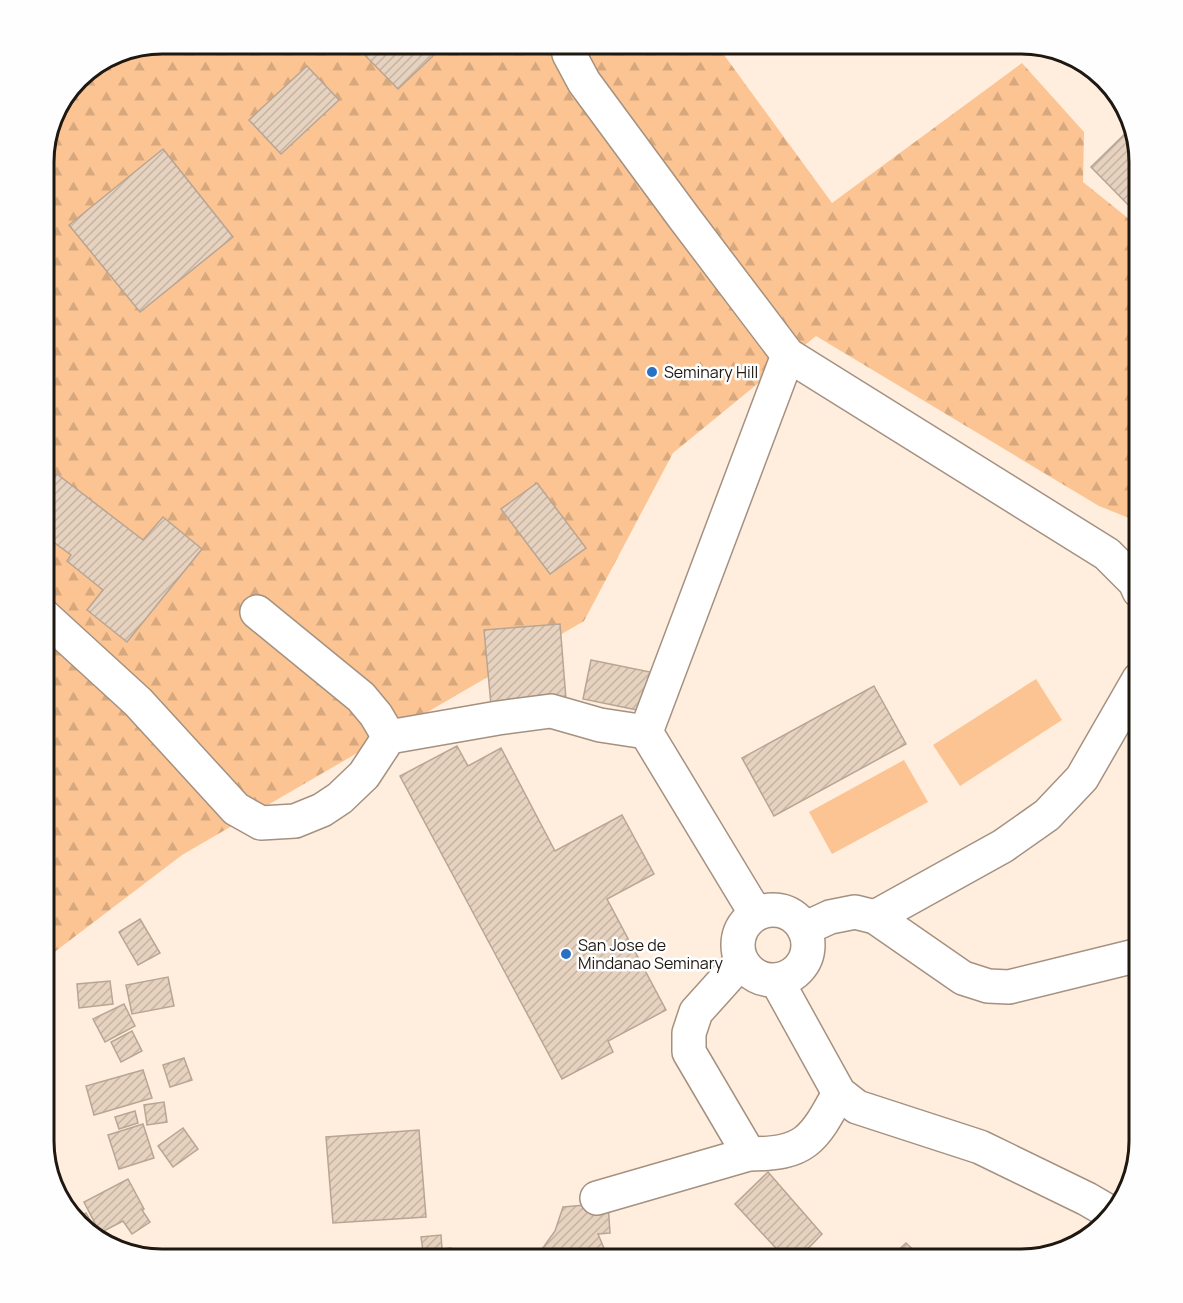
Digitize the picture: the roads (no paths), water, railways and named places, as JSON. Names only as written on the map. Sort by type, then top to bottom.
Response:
[{"type":"street","points":[[568,54],[584,82],[684,219],[788,355],[1107,554],[1129,576]]},
{"type":"street","points":[[646,732],[788,355]]},
{"type":"street","points":[[257,612],[361,697],[376,715],[389,737]]},
{"type":"street","points":[[54,625],[138,702],[236,809],[261,823],[295,821],[322,810],[340,798],[364,775],[389,737],[498,717],[551,711],[600,725],[646,732]]},
{"type":"street","points":[[875,917],[1004,846],[1047,815],[1082,778],[1129,698]]},
{"type":"street","points":[[646,732],[756,914]]},
{"type":"street","points":[[769,910],[783,912],[795,918],[804,929],[808,942],[807,956],[800,968],[789,977],[777,981],[762,979],[750,973],[741,962],[737,949],[739,935],[745,922],[756,914],[769,910]]},
{"type":"street","points":[[804,929],[830,917],[855,912],[875,917],[963,978],[988,986],[1009,987],[1129,958]]},
{"type":"street","points":[[741,962],[696,1012],[689,1032],[690,1052],[749,1154]]},
{"type":"street","points":[[777,981],[839,1094],[857,1107],[980,1147],[1105,1209]]},
{"type":"street","points":[[597,1198],[749,1154],[789,1151],[804,1143],[814,1133],[839,1094]]},
{"type":"place","name":"Seminary Hill","points":[[652,372]]},
{"type":"place","name":"San Jose de Mindanao Seminary","points":[[566,954]]}]
